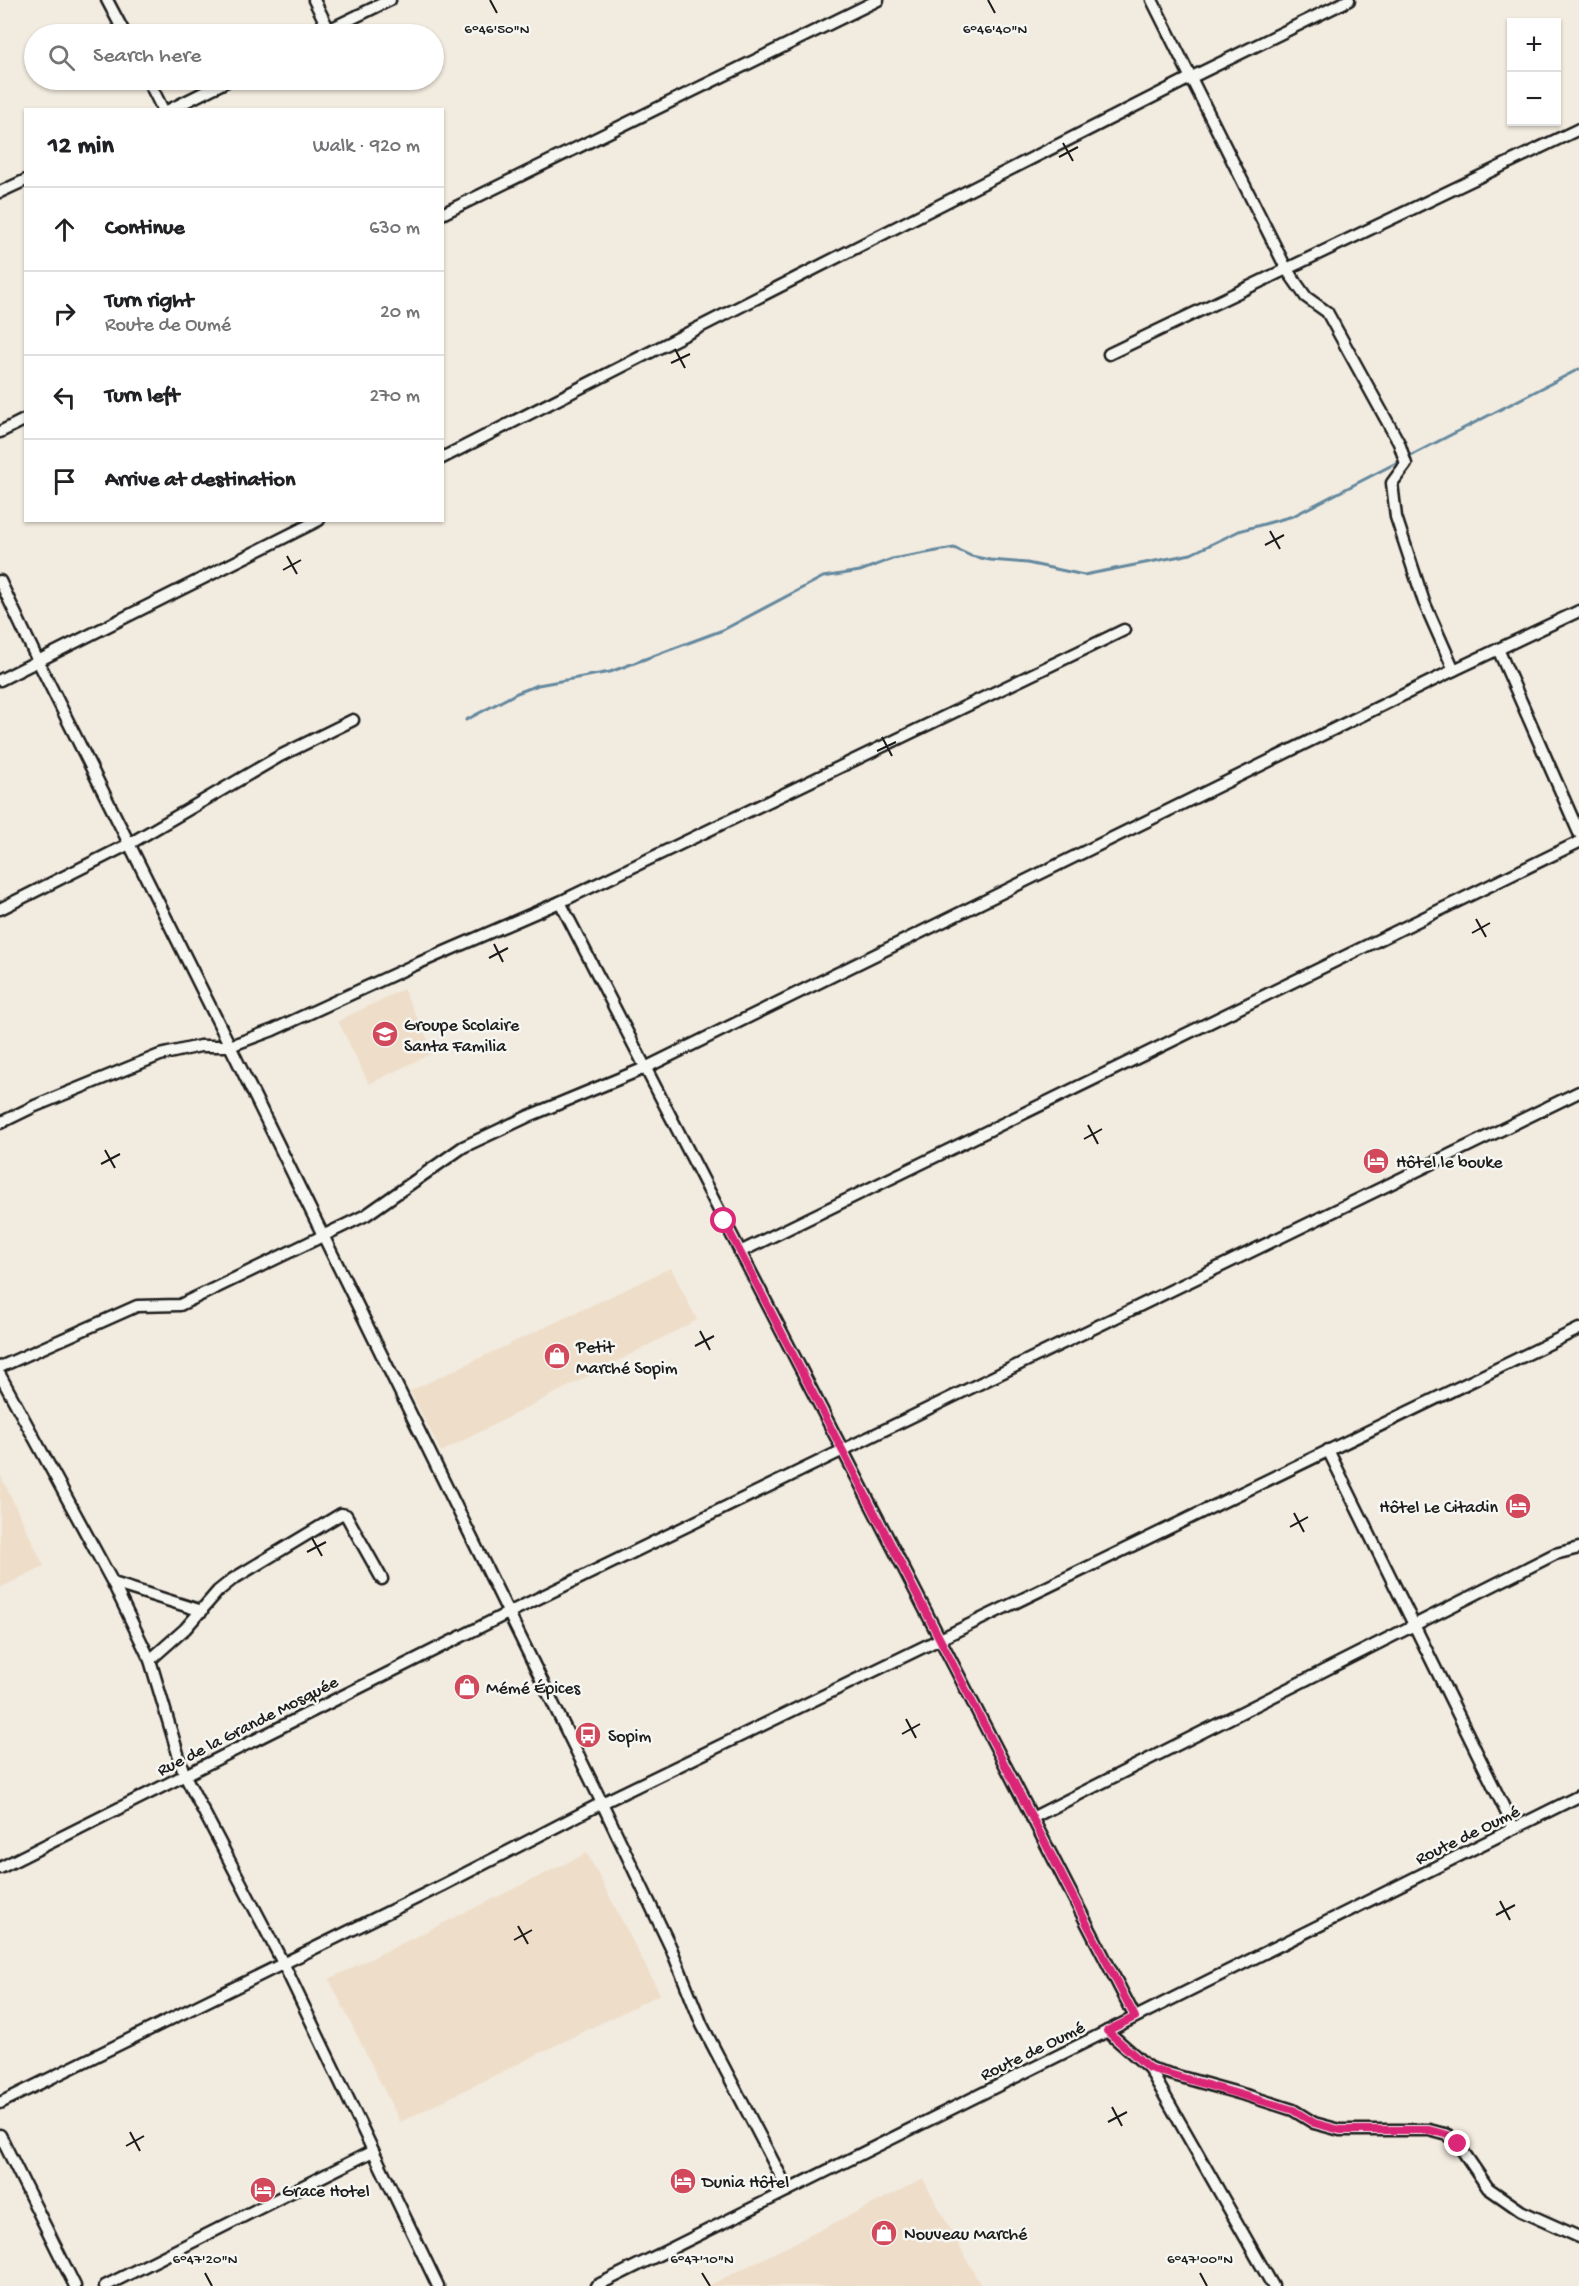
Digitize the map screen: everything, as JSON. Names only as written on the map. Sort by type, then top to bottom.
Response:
[{"type":"street","points":[[107,0],[119,24]]},
{"type":"street","points":[[314,0],[322,24]]},
{"type":"street","points":[[340,24],[390,0]]},
{"type":"street","points":[[444,213],[878,0]]},
{"type":"street","points":[[1152,0],[1287,270],[1306,297],[1327,312],[1399,443],[1406,464],[1392,483],[1396,517],[1424,602],[1454,670]]},
{"type":"street","points":[[444,457],[1192,77],[1349,0]]},
{"type":"street","points":[[153,90],[162,108]]},
{"type":"street","points":[[173,108],[209,90]]},
{"type":"street","points":[[1109,354],[1579,129]]},
{"type":"street","points":[[0,192],[24,181]]},
{"type":"street","points":[[0,432],[24,420]]},
{"type":"street","points":[[0,680],[315,522]]},
{"type":"street","points":[[0,581],[602,1803],[671,1948],[702,2025],[788,2190]]},
{"type":"street","points":[[0,1367],[137,1306],[180,1305],[323,1237],[366,1215],[464,1147],[529,1116],[645,1068],[1454,670],[1579,611]]},
{"type":"street","points":[[0,1124],[35,1106],[160,1055],[200,1046],[230,1046],[273,1030],[412,966],[560,902],[1124,630]]},
{"type":"street","points":[[1498,649],[1579,833]]},
{"type":"street","points":[[0,909],[129,844],[280,756],[353,720]]},
{"type":"street","points":[[740,1252],[1579,842]]},
{"type":"street","points":[[560,902],[1135,2017]]},
{"type":"street","name":"Rue de la Grande Mosquée","points":[[0,1868],[508,1613],[1579,1092]]},
{"type":"street","points":[[0,2103],[284,1965],[602,1803],[1579,1329]]},
{"type":"street","points":[[0,1375],[112,1583],[150,1660],[184,1774],[284,1965],[438,2286]]},
{"type":"street","points":[[1328,1450],[1515,1828]]},
{"type":"street","points":[[150,1660],[202,1611],[218,1591],[233,1579],[341,1514],[346,1515],[382,1579]]},
{"type":"street","points":[[1032,1818],[1555,1554],[1579,1548]]},
{"type":"street","points":[[112,1583],[202,1611]]},
{"type":"street","name":"Route de Oumé","points":[[596,2286],[1579,1796]]},
{"type":"street","points":[[1107,2031],[1149,2068],[1273,2286]]},
{"type":"street","points":[[1149,2068],[1293,2110],[1314,2123],[1340,2130],[1429,2130],[1448,2135],[1458,2144],[1488,2188],[1521,2211],[1579,2237]]},
{"type":"street","points":[[0,2135],[75,2286]]},
{"type":"street","points":[[105,2286],[373,2151]]},
{"type":"shaded area","name":"Groupe Scolaire Santa Familia","points":[[403,989],[434,1052],[369,1084],[338,1021]]},
{"type":"shaded area","name":"Petit Marché Sopim","points":[[671,1268],[697,1320],[441,1452],[410,1391]]},
{"type":"shaded area","points":[[0,1474],[44,1566],[0,1588]]},
{"type":"shaded area","points":[[587,1853],[660,1994],[400,2122],[329,1979]]},
{"type":"shaded area","name":"Nouveau Marché","points":[[923,2179],[981,2286],[708,2286]]},
{"type":"waterway","points":[[466,720],[517,693],[538,685],[610,672],[723,630],[823,577],[860,571],[892,559],[954,548],[971,556],[990,560],[1027,563],[1084,575],[1191,554],[1239,531],[1293,516],[1579,369]]},
{"type":"place","name":"Groupe Scolaire Santa Familia","points":[[385,1034]]},
{"type":"place","name":"Hôtel le bouke","points":[[1376,1161]]},
{"type":"place","name":"Petit Marché Sopim","points":[[557,1356]]},
{"type":"place","name":"Hôtel Le Citadin","points":[[1518,1506]]},
{"type":"place","name":"Mémé Épices","points":[[467,1687]]},
{"type":"place","name":"Sopim","points":[[588,1735]]},
{"type":"place","name":"Dunia Hôtel","points":[[683,2181]]},
{"type":"place","name":"Grace Hotel","points":[[263,2190]]},
{"type":"place","name":"Nouveau Marché","points":[[884,2233]]},
{"type":"route","points":[[724,1221],[1135,2017],[1107,2031],[1149,2068],[1293,2110],[1314,2123],[1340,2130],[1429,2130],[1448,2135],[1458,2144]]}]
